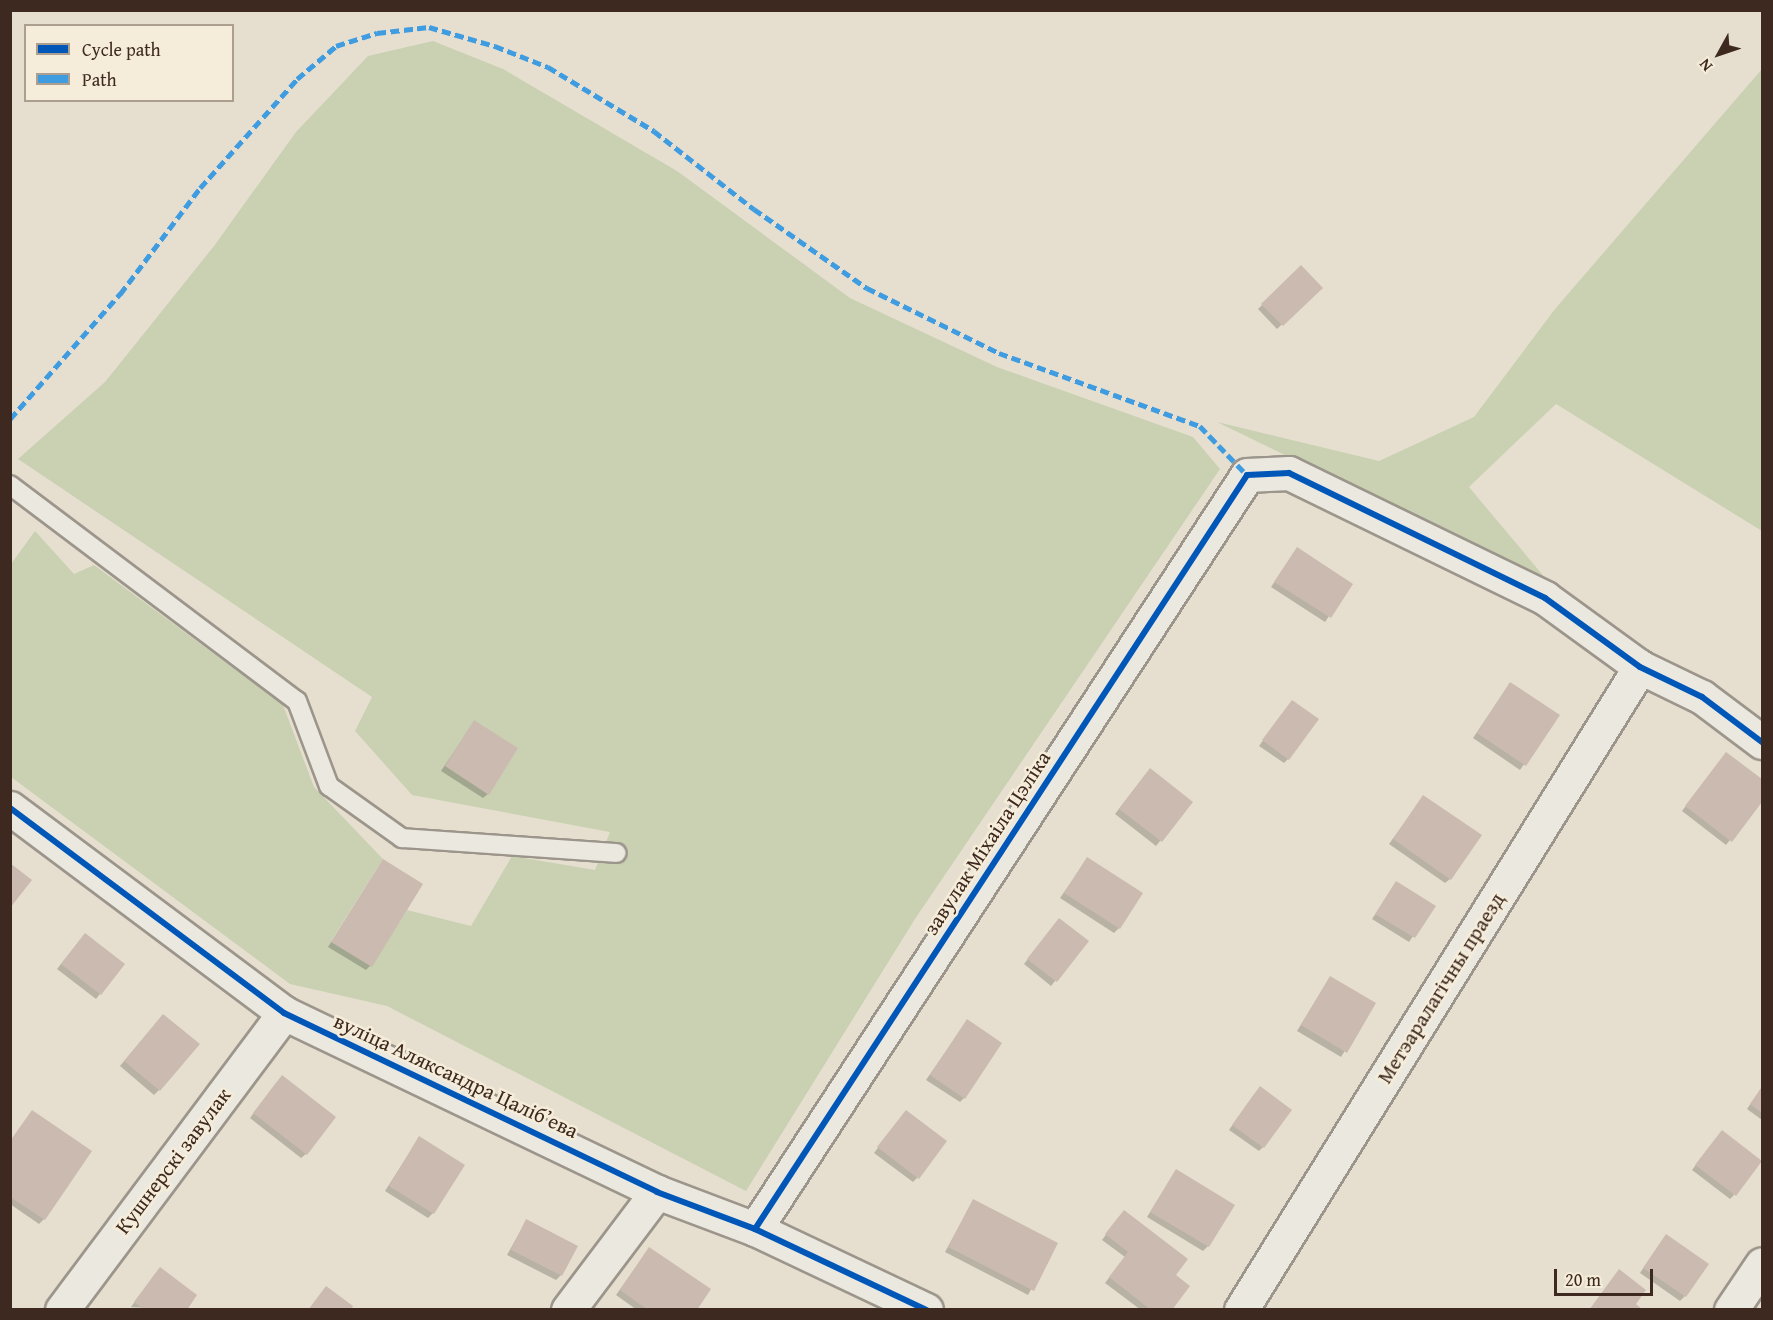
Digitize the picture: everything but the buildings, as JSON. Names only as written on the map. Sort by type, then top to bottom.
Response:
[{"type":"street","name":"завулак Міхаіла Цэліка","points":[[755,1229],[1247,476],[1289,473],[1408,528],[1545,598],[1640,667]]},
{"type":"street","points":[[1640,667],[1702,697],[1762,742]]},
{"type":"street","name":"Метэаралагічны праезд","points":[[1241,1310],[1640,667]]},
{"type":"street","name":"вуліца Аляксандра Цалібʼева","points":[[10,808],[284,1013],[657,1192],[755,1229],[926,1310]]},
{"type":"street","name":"Кушнерскі завулак","points":[[63,1310],[284,1013]]},
{"type":"street","points":[[568,1310],[657,1192]]},
{"type":"street","points":[[1731,1310],[1762,1264]]},
{"type":"lane","points":[[10,485],[297,701],[329,786],[402,838],[616,853]]},
{"type":"green space","points":[[433,41],[503,69],[677,171],[850,298],[997,367],[1193,437],[1220,469],[915,919],[746,1191],[387,1006],[290,984],[11,777],[11,564],[35,531],[74,574],[94,565],[283,705],[314,787],[383,859],[331,941],[371,966],[407,910],[471,926],[512,856],[595,870],[610,832],[412,795],[355,731],[372,697],[18,459],[105,382],[214,246],[296,132],[368,56]]},
{"type":"green space","points":[[1762,69],[1762,531],[1556,404],[1469,487],[1551,585],[1217,422],[1379,461],[1474,417],[1555,309]]},
{"type":"marked path","points":[[10,419],[120,294],[200,188],[297,79],[336,46],[377,33],[429,27],[495,46],[548,67],[654,131],[754,209],[867,288],[999,353],[1200,426],[1247,475]]},
{"type":"cycle path","points":[[755,1229],[1247,475],[1289,473],[1545,598],[1640,667],[1702,697],[1762,742]]},
{"type":"cycle path","points":[[10,808],[284,1013],[657,1192],[755,1229],[926,1310]]}]
